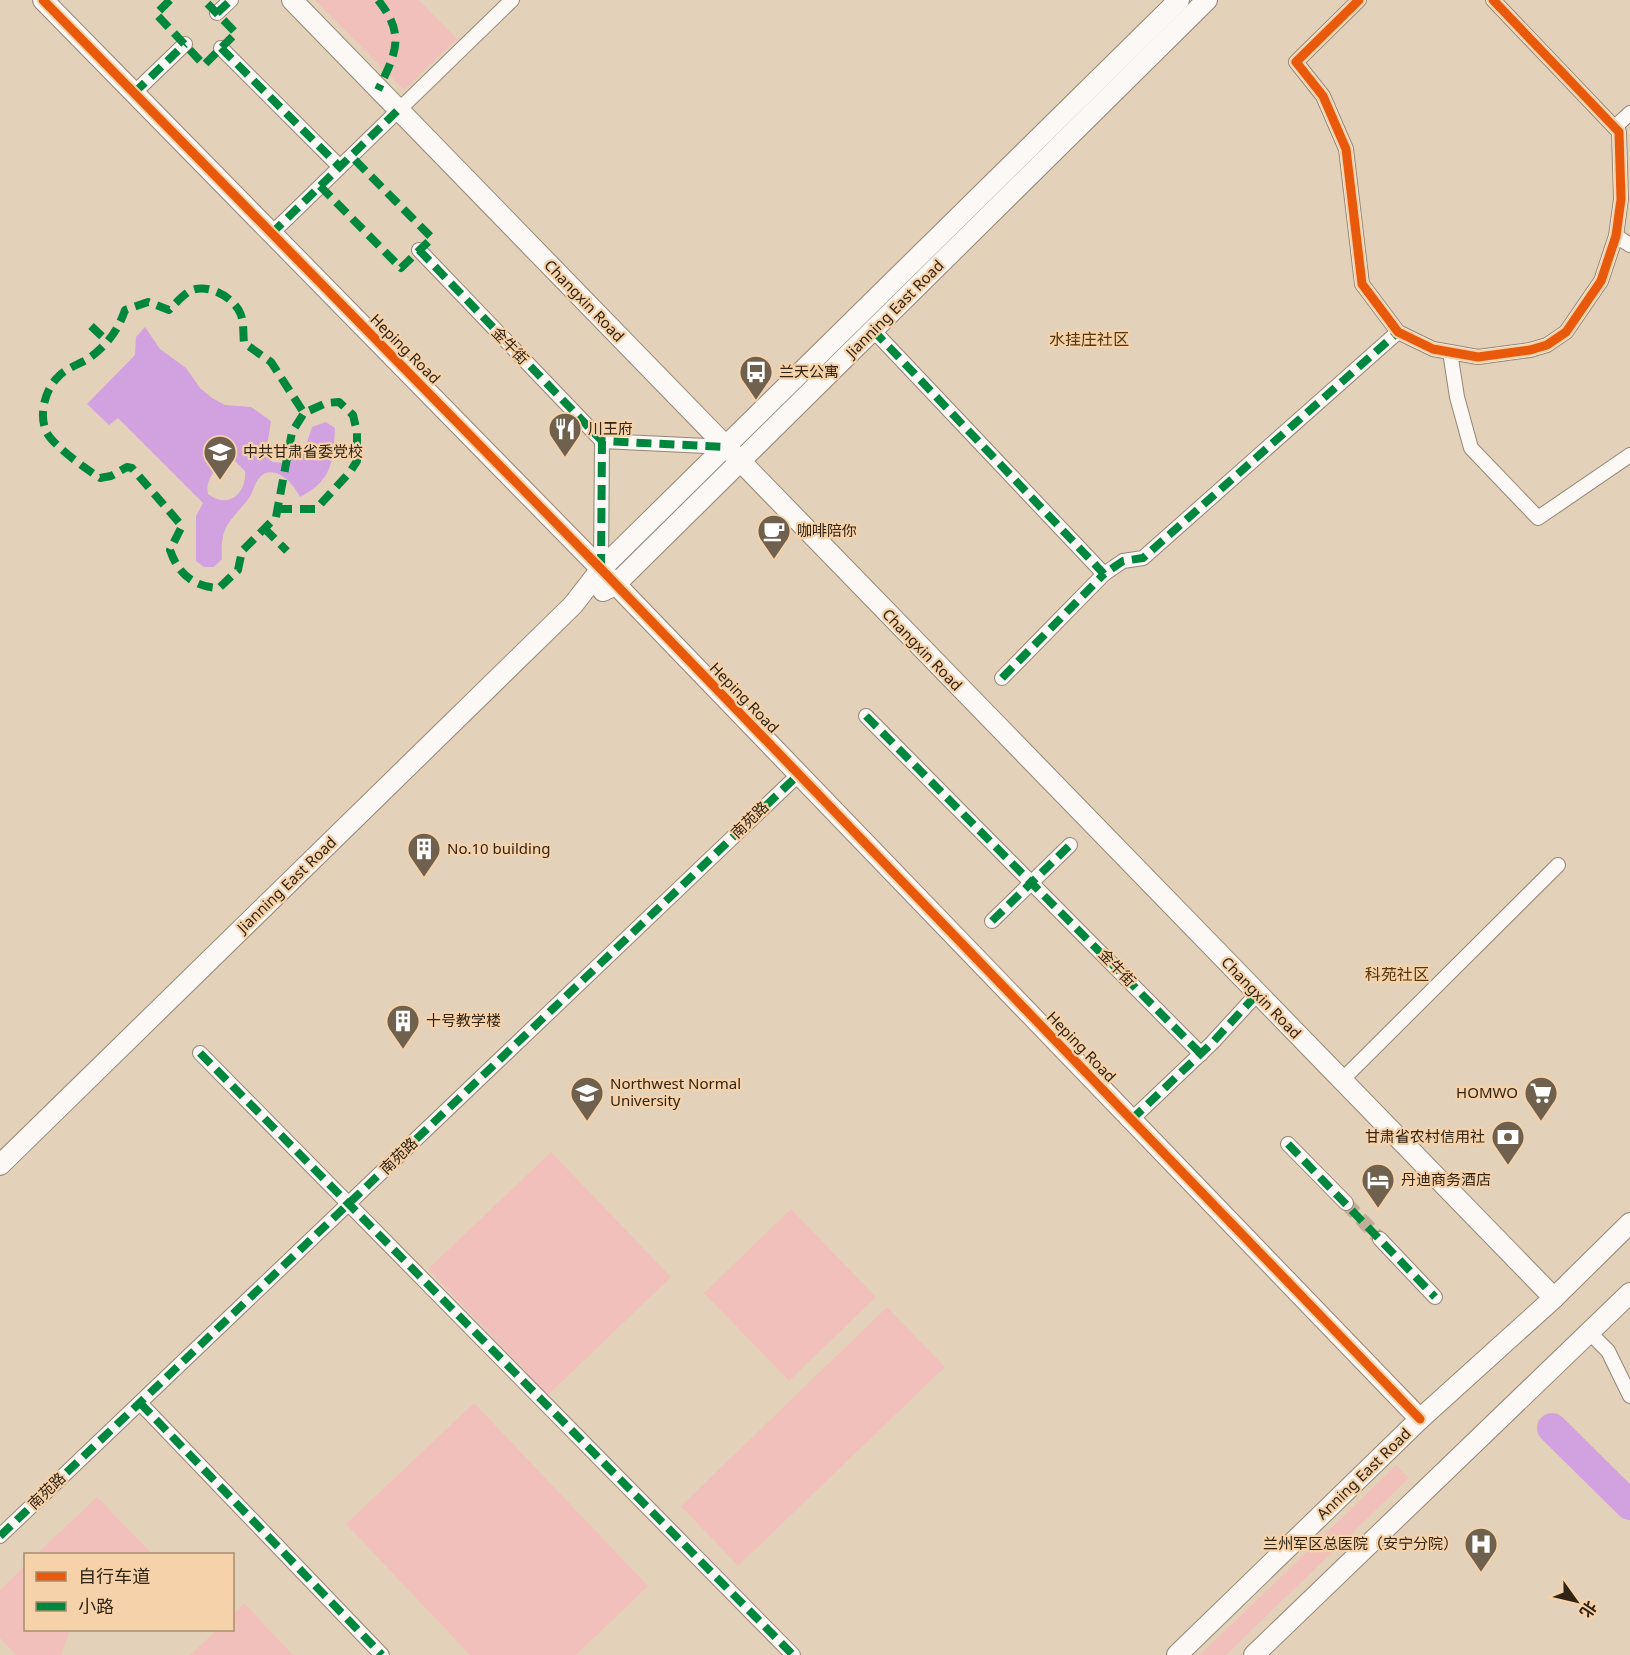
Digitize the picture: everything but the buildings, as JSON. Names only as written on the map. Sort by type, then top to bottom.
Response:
[{"type":"street","name":"Heping Road","points":[[43,0],[601,569],[797,776],[1420,1419]]},
{"type":"street","points":[[217,13],[231,0]]},
{"type":"street","name":"Changxin Road","points":[[292,0],[1554,1298]]},
{"type":"street","points":[[271,234],[512,0]]},
{"type":"street","name":"Jianning East Road","points":[[573,605],[615,585],[733,454],[1179,0]]},
{"type":"street","name":"Jianning East Road","points":[[0,1164],[573,605],[601,569],[873,330],[1207,0]]},
{"type":"street","points":[[1359,0],[1296,62],[1323,96],[1346,149],[1362,284],[1398,332],[1433,349],[1478,357],[1530,350],[1547,345],[1566,332],[1601,281],[1616,236],[1621,199],[1619,132],[1616,127],[1493,0]]},
{"type":"street","points":[[134,93],[185,44]]},
{"type":"street","points":[[221,48],[340,167]]},
{"type":"street","points":[[1616,127],[1630,113]]},
{"type":"street","points":[[1616,236],[1630,245]]},
{"type":"street","name":"金牛街","points":[[419,250],[602,441]]},
{"type":"street","points":[[873,330],[1104,574]]},
{"type":"street","points":[[1002,678],[1104,574],[1123,561],[1143,558],[1398,332]]},
{"type":"street","points":[[1450,352],[1457,397],[1471,448],[1538,518],[1630,455]]},
{"type":"street","points":[[601,569],[602,441],[733,454]]},
{"type":"street","name":"金牛街","points":[[866,716],[1201,1054]]},
{"type":"street","name":"南苑路","points":[[0,1536],[797,776]]},
{"type":"street","points":[[992,921],[1070,845]]},
{"type":"street","points":[[1341,1081],[1558,865]]},
{"type":"street","points":[[1131,1120],[1201,1054],[1257,994]]},
{"type":"street","points":[[200,1053],[793,1655]]},
{"type":"street","points":[[1288,1144],[1346,1203]]},
{"type":"street","name":"Anning East Road","points":[[1177,1655],[1420,1419],[1554,1298],[1630,1223]]},
{"type":"street","points":[[1380,1239],[1435,1297]]},
{"type":"street","points":[[1254,1655],[1630,1293]]},
{"type":"street","points":[[1589,1332],[1608,1351],[1630,1396]]},
{"type":"street","points":[[140,1402],[382,1655]]},
{"type":"shaded area","points":[[315,0],[419,0],[457,39],[404,90]]},
{"type":"shaded area","points":[[145,327],[160,349],[186,368],[200,388],[212,398],[225,405],[251,407],[271,421],[266,453],[272,462],[284,463],[303,454],[312,427],[326,422],[335,428],[332,460],[319,484],[300,497],[289,481],[278,474],[266,473],[260,477],[249,498],[228,525],[223,538],[222,559],[214,567],[204,567],[196,561],[196,516],[203,503],[118,418],[109,425],[87,404],[135,355],[136,337]],"holes":[[[235,461],[245,471],[243,486],[235,497],[222,500],[215,499],[208,494],[209,482],[218,468]]]},
{"type":"shaded area","points":[[551,1152],[671,1277],[548,1395],[428,1269]]},
{"type":"shaded area","points":[[791,1209],[876,1297],[789,1381],[704,1293]]},
{"type":"shaded area","points":[[887,1307],[945,1367],[738,1566],[681,1506]]},
{"type":"shaded area","points":[[474,1403],[648,1586],[576,1655],[470,1655],[346,1524]]},
{"type":"shaded area","points":[[1396,1465],[1409,1478],[1226,1655],[1200,1655]]},
{"type":"shaded area","points":[[97,1497],[151,1553],[38,1553]]},
{"type":"shaded area","points":[[24,1567],[24,1631],[70,1631],[61,1655],[16,1655],[0,1638],[0,1590]]},
{"type":"shaded area","points":[[244,1603],[293,1655],[190,1655],[216,1631],[234,1631],[234,1614]]},
{"type":"waterway","points":[[1552,1428],[1630,1505]]},
{"type":"tunnel","points":[[1346,1203],[1380,1239]]},
{"type":"marked path","points":[[170,0],[156,14],[204,65],[236,33],[204,0]]},
{"type":"marked path","points":[[217,13],[231,0]]},
{"type":"marked path","points":[[378,0],[387,12],[395,34],[390,65],[378,90]]},
{"type":"marked path","points":[[134,93],[185,44]]},
{"type":"marked path","points":[[221,48],[340,167]]},
{"type":"marked path","points":[[271,234],[398,110]]},
{"type":"marked path","points":[[320,186],[401,268],[432,238],[351,156]]},
{"type":"marked path","points":[[419,250],[602,441],[727,447]]},
{"type":"marked path","points":[[277,509],[316,509],[350,472],[357,461],[357,432],[353,415],[339,402],[326,403],[304,413],[292,432],[276,517],[242,551],[238,570],[219,588],[195,582],[182,572],[170,550],[182,526],[132,468],[127,467],[111,476],[100,478],[51,439],[44,426],[44,403],[53,382],[61,374],[86,360],[105,344],[115,332],[125,310],[148,302],[169,310],[190,291],[205,289],[220,293],[238,309],[243,322],[244,343],[271,362],[304,413]]},
{"type":"marked path","points":[[91,326],[107,341]]},
{"type":"marked path","points":[[873,330],[1104,574],[1123,561],[1143,558],[1398,332]]},
{"type":"marked path","points":[[601,569],[602,441]]},
{"type":"marked path","points":[[264,528],[287,551]]},
{"type":"marked path","points":[[1002,678],[1104,574]]},
{"type":"marked path","points":[[866,716],[1201,1054]]},
{"type":"marked path","points":[[0,1536],[797,776]]},
{"type":"marked path","points":[[992,921],[1070,845]]},
{"type":"marked path","points":[[1131,1120],[1212,1043],[1257,994]]},
{"type":"marked path","points":[[200,1053],[793,1655]]},
{"type":"marked path","points":[[1288,1144],[1435,1297]]},
{"type":"marked path","points":[[140,1403],[382,1655]]},
{"type":"cycle path","points":[[43,0],[601,569],[1420,1419]]},
{"type":"cycle path","points":[[1359,0],[1296,62],[1323,96],[1346,149],[1362,284],[1398,332],[1433,349],[1478,357],[1530,350],[1547,345],[1566,332],[1601,281],[1616,236],[1621,199],[1619,132],[1493,0]]},
{"type":"place","name":"兰天公寓","points":[[756,401]]},
{"type":"place","name":"川王府","points":[[565,458]]},
{"type":"place","name":"中共甘肃省委党校","points":[[220,481]]},
{"type":"place","name":"咖啡陪你","points":[[774,560]]},
{"type":"place","name":"No.10 building","points":[[424,878]]},
{"type":"place","name":"十号教学楼","points":[[403,1050]]},
{"type":"place","name":"Northwest Normal University","points":[[587,1122]]},
{"type":"place","name":"HOMWO","points":[[1541,1122]]},
{"type":"place","name":"甘肃省农村信用社","points":[[1508,1166]]},
{"type":"place","name":"丹迪商务酒店","points":[[1378,1209]]},
{"type":"place","name":"兰州军区总医院（安宁分院）","points":[[1481,1573]]},
{"type":"district","name":"水挂庄社区","points":[[1089,339]]},
{"type":"district","name":"科苑社区","points":[[1397,974]]}]
